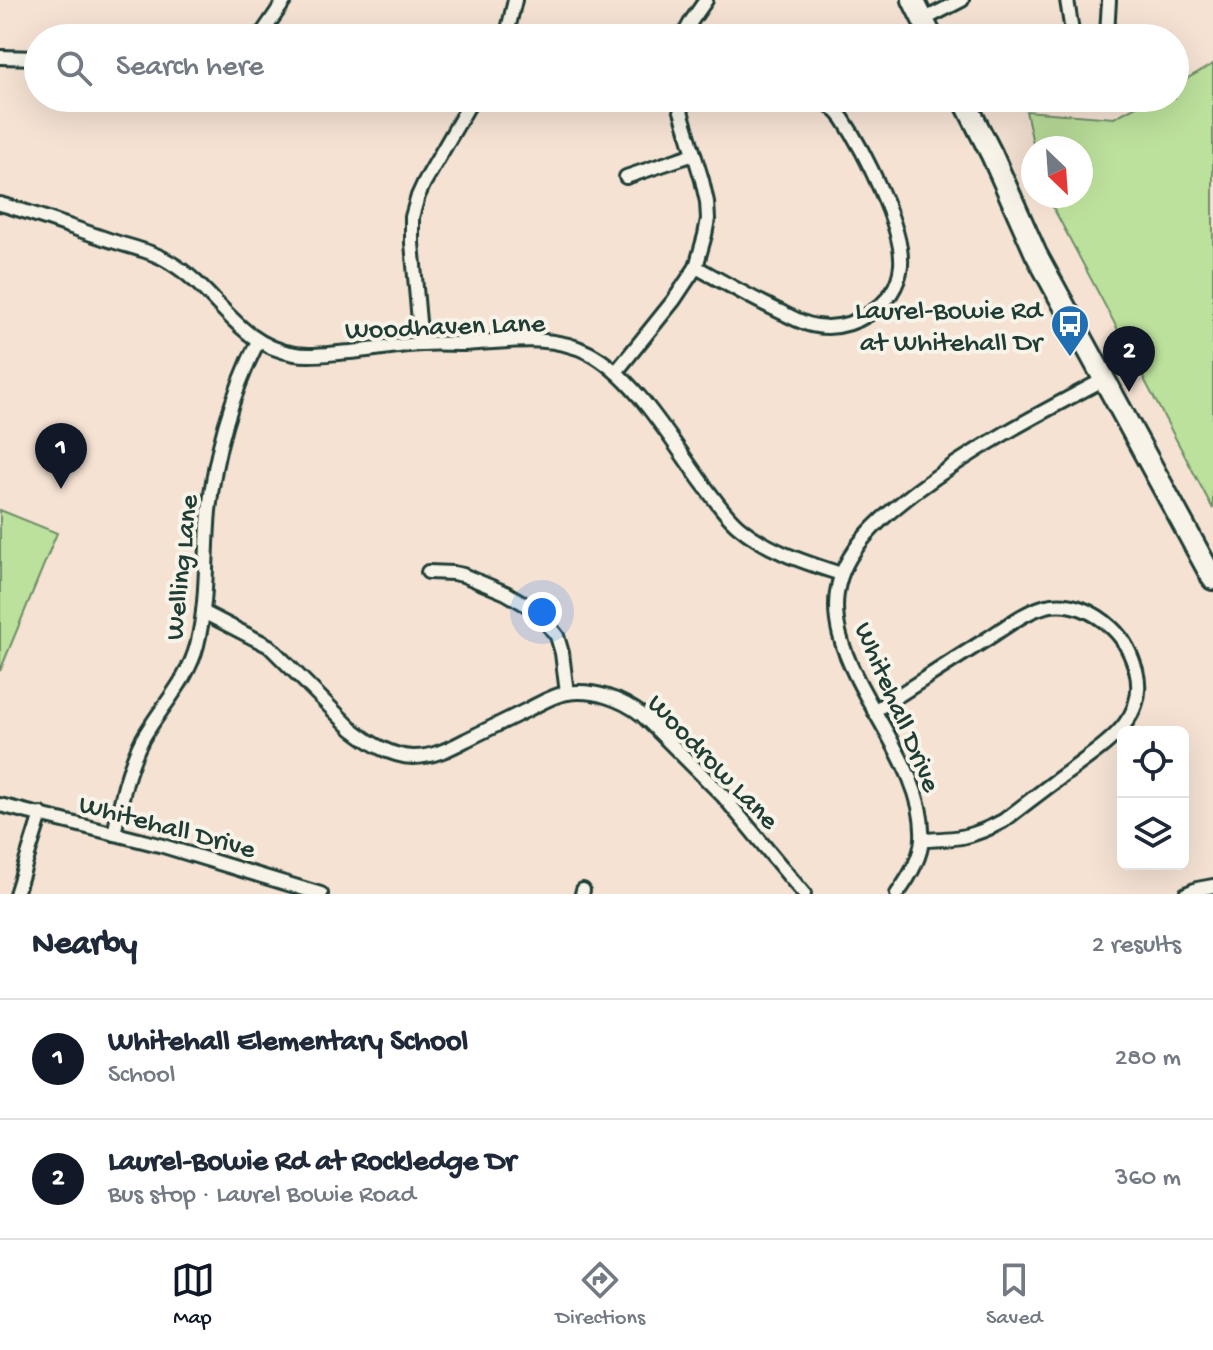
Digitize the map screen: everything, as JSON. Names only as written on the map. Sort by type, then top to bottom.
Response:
[{"type":"main road","points":[[913,0],[925,24]]},
{"type":"main road","points":[[970,112],[1036,254],[1213,579]]},
{"type":"street","points":[[269,24],[285,0]]},
{"type":"street","points":[[509,24],[515,0]]},
{"type":"street","points":[[690,24],[706,0]]},
{"type":"street","points":[[934,24],[962,0]]},
{"type":"street","points":[[1067,0],[1071,24]]},
{"type":"street","points":[[1108,24],[1109,0]]},
{"type":"street","points":[[0,57],[24,58]]},
{"type":"street","points":[[421,344],[412,217],[424,183],[465,112]]},
{"type":"street","points":[[616,372],[674,300],[696,267],[702,249],[708,219],[705,191],[681,112]]},
{"type":"street","points":[[696,267],[811,326],[847,324],[869,314],[888,299],[897,282],[900,247],[876,181],[838,112]]},
{"type":"street","points":[[626,177],[694,154]]},
{"type":"street","name":"Woodhaven Lane","points":[[0,204],[165,259],[190,276],[239,328],[258,341],[298,355],[506,340],[550,341],[585,351],[616,372],[646,405],[713,498],[737,525],[780,552],[841,574]]},
{"type":"street","name":"Welling Lane","points":[[114,834],[131,765],[150,726],[194,656],[203,612],[215,462],[241,376],[258,341]]},
{"type":"street","name":"Whitehall Drive","points":[[897,894],[914,866],[922,840],[918,808],[905,768],[842,642],[837,626],[837,593],[841,574],[853,551],[868,533],[944,470],[1021,423],[1103,380]]},
{"type":"street","points":[[428,572],[463,575],[506,593],[537,611],[561,645],[567,693]]},
{"type":"street","points":[[874,711],[1021,617],[1051,605],[1082,609],[1102,620],[1123,640],[1134,664],[1139,688],[1136,705],[1109,741],[992,828],[959,839],[922,840]]},
{"type":"street","name":"Woodrow Lane","points":[[203,612],[269,646],[352,729],[367,741],[400,755],[414,757],[441,752],[567,693],[609,697],[631,706],[723,796],[804,894]]},
{"type":"street","name":"Whitehall Drive","points":[[0,805],[177,850],[321,894]]},
{"type":"street","points":[[16,894],[41,814]]},
{"type":"street","points":[[1186,894],[1213,886]]},
{"type":"green space","points":[[1213,64],[1213,509],[1053,208],[1093,208],[1093,136],[1031,136],[1026,112],[1114,118],[1125,112],[1189,112],[1189,77]]},
{"type":"green space","points":[[0,510],[57,533],[0,671]]},
{"type":"place","name":"Laurel-Bowie Rd at Whitehall Dr","points":[[1070,358]]},
{"type":"place","name":"Laurel-Bowie Rd at Rockledge Dr","points":[[1129,392]]},
{"type":"place","name":"Whitehall Elementary School","points":[[61,489]]}]
